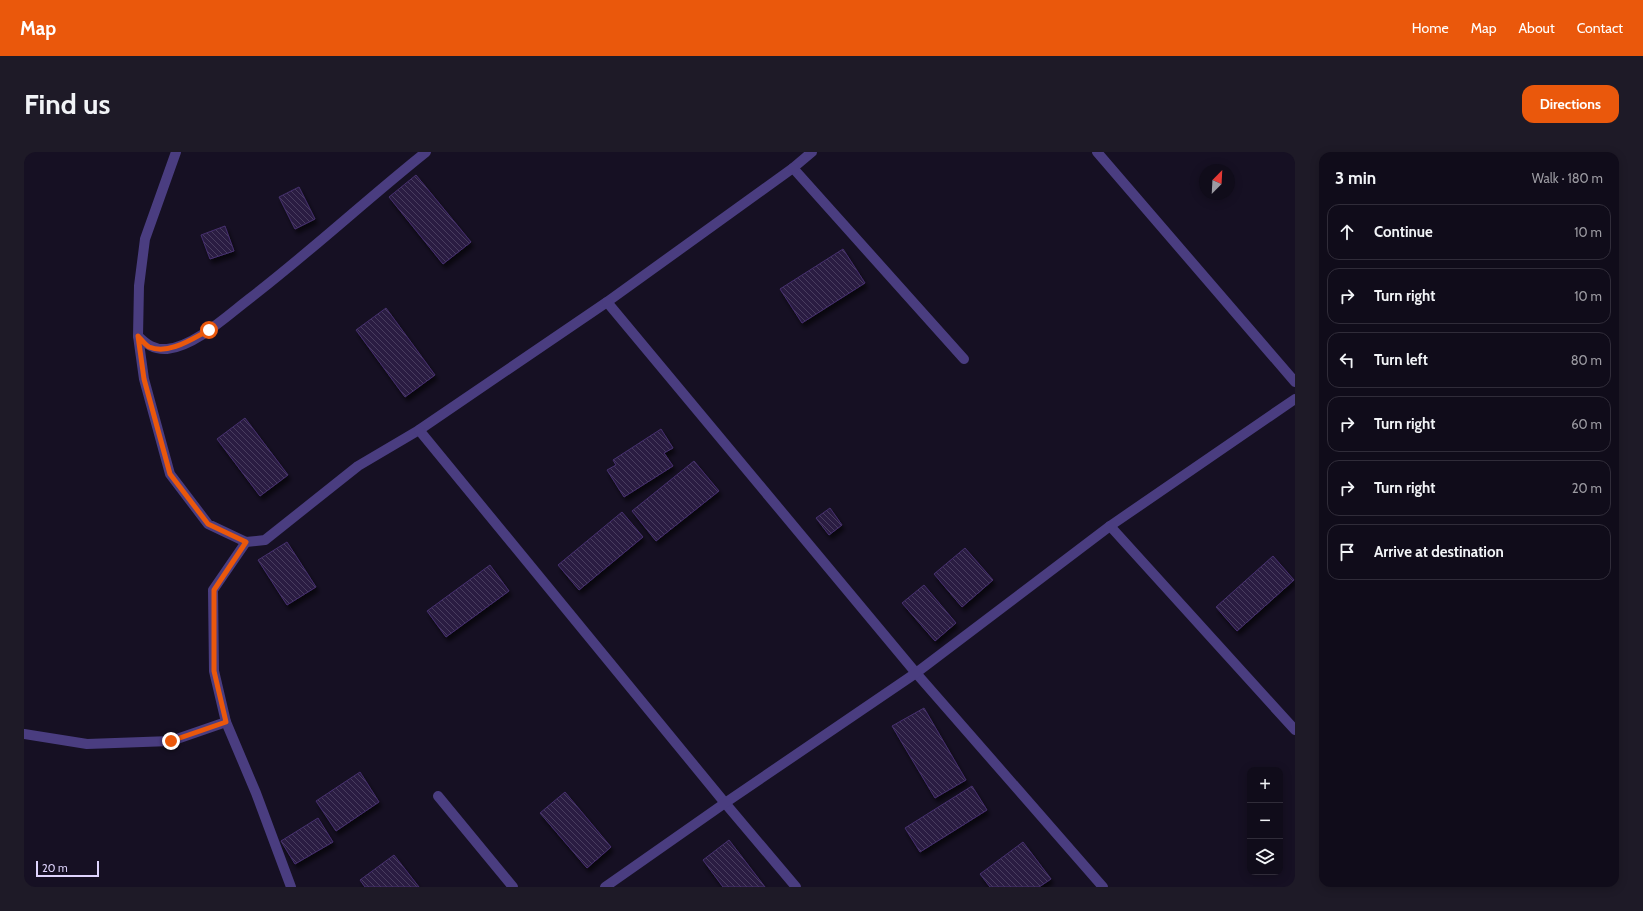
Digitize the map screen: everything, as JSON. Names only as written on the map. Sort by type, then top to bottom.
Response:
[{"type":"street","points":[[176,152],[145,239],[139,286],[138,336],[144,379],[170,474],[208,524],[246,542],[265,540],[358,466],[419,430],[607,302],[793,168],[812,152]]},
{"type":"street","points":[[138,336],[149,346],[166,349],[184,343],[209,330],[294,264],[391,180],[426,152]]},
{"type":"street","points":[[1097,152],[1295,382]]},
{"type":"street","points":[[793,168],[964,359]]},
{"type":"street","points":[[607,302],[916,673],[1103,887]]},
{"type":"street","points":[[605,887],[916,673],[1110,526],[1295,399]]},
{"type":"street","points":[[419,430],[725,803],[796,887]]},
{"type":"street","points":[[1110,526],[1295,730]]},
{"type":"street","points":[[246,542],[214,590],[214,671],[226,722],[256,793],[291,887]]},
{"type":"street","points":[[24,734],[88,744],[171,741],[226,722]]},
{"type":"street","points":[[438,796],[513,887]]},
{"type":"building","points":[[416,175],[471,242],[443,264],[389,197]]},
{"type":"building","points":[[299,187],[315,219],[295,229],[279,197]]},
{"type":"building","points":[[225,226],[234,251],[210,259],[201,235]]},
{"type":"building","points":[[843,249],[865,283],[802,323],[780,289]]},
{"type":"building","points":[[386,308],[435,375],[405,397],[356,330]]},
{"type":"building","points":[[245,418],[288,475],[260,496],[217,439]]},
{"type":"building","points":[[661,429],[673,448],[664,453],[673,466],[624,497],[607,470],[616,465],[613,460]]},
{"type":"building","points":[[694,461],[719,491],[656,541],[632,511]]},
{"type":"building","points":[[830,508],[842,525],[829,535],[816,518]]},
{"type":"building","points":[[622,512],[643,537],[579,590],[558,565]]},
{"type":"building","points":[[287,542],[316,587],[287,605],[258,560]]},
{"type":"building","points":[[965,548],[993,580],[962,607],[934,574]]},
{"type":"building","points":[[1273,556],[1294,580],[1237,631],[1216,607]]},
{"type":"building","points":[[490,565],[509,591],[446,637],[427,611]]},
{"type":"building","points":[[924,585],[956,623],[935,641],[902,603]]},
{"type":"building","points":[[924,708],[966,780],[935,798],[892,726]]},
{"type":"building","points":[[360,772],[379,802],[336,831],[316,801]]},
{"type":"building","points":[[972,786],[987,810],[920,852],[905,828]]},
{"type":"building","points":[[565,792],[611,847],[587,868],[540,813]]},
{"type":"building","points":[[318,818],[333,842],[295,864],[281,841]]},
{"type":"building","points":[[729,840],[765,887],[723,887],[703,860]]},
{"type":"building","points":[[1023,842],[1051,879],[1039,887],[990,887],[980,874]]},
{"type":"building","points":[[394,855],[419,887],[365,887],[360,880]]},
{"type":"route","points":[[171,741],[226,722],[214,671],[214,590],[246,542],[208,524],[170,474],[144,379],[138,336],[149,346],[166,349],[184,343],[209,330]]}]
